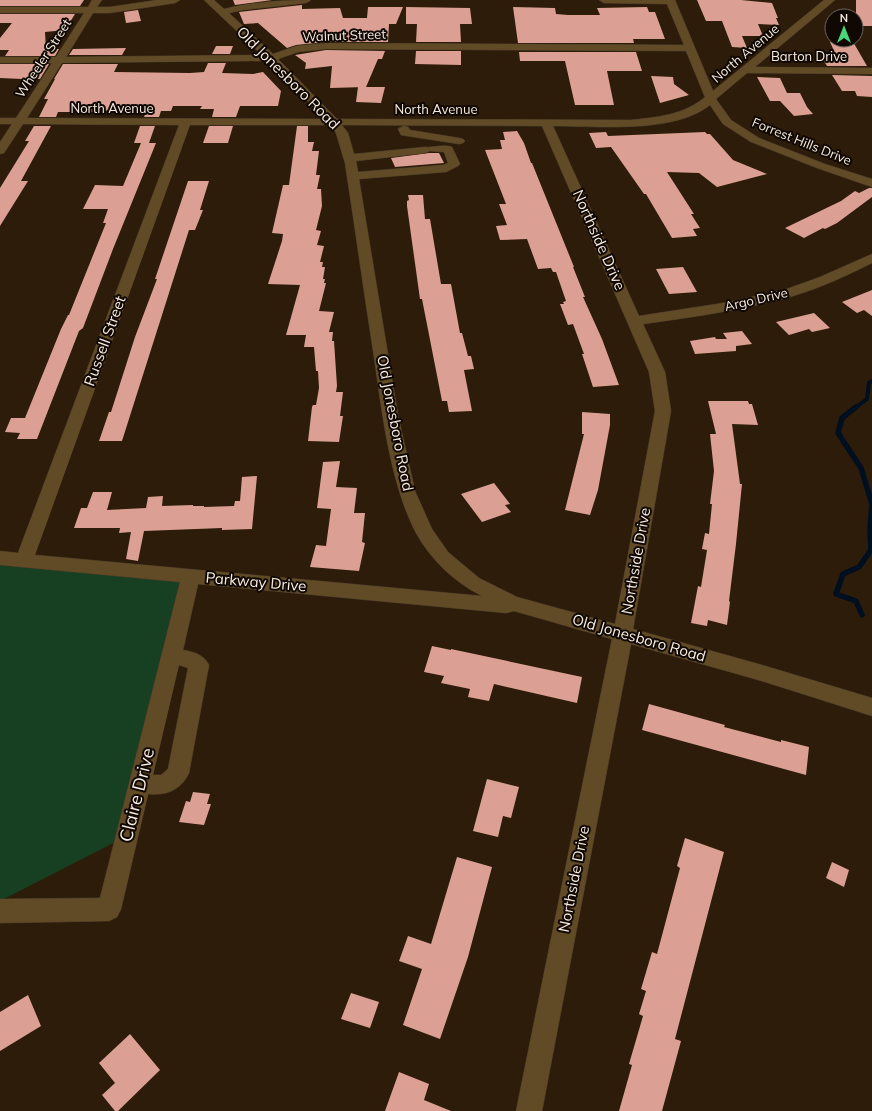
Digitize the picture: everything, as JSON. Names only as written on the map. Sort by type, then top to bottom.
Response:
[{"type":"street","name":"Wheeler Street","points":[[0,151],[97,0]]},
{"type":"street","points":[[0,10],[90,11],[132,8],[175,0]]},
{"type":"street","name":"Old Jonesboro Road","points":[[209,0],[271,58],[335,122],[342,133],[350,158],[390,415],[408,491],[424,531],[442,558],[472,583],[512,603],[762,673],[872,707]]},
{"type":"street","points":[[222,12],[249,6],[306,0]]},
{"type":"street","points":[[604,0],[670,0]]},
{"type":"street","name":"Forrest Hills Drive","points":[[670,0],[711,99],[727,122],[755,140],[820,166],[872,183]]},
{"type":"street","name":"North Avenue","points":[[0,121],[631,123],[658,121],[689,113],[711,99],[830,0]]},
{"type":"street","name":"Walnut Street","points":[[0,60],[271,58],[296,49],[326,46],[690,48]]},
{"type":"street","name":"Barton Drive","points":[[746,70],[872,71]]},
{"type":"street","name":"Russell Street","points":[[24,560],[186,122]]},
{"type":"street","points":[[402,123],[405,133],[459,141]]},
{"type":"street","points":[[350,158],[430,150],[448,150],[459,141],[460,123]]},
{"type":"street","name":"Northside Drive","points":[[528,1111],[623,633],[663,411],[657,372],[546,123]]},
{"type":"street","points":[[353,176],[446,168],[454,164],[448,150]]},
{"type":"street","name":"Argo Drive","points":[[635,321],[728,307],[777,296],[810,286],[872,258]]},
{"type":"street","name":"Parkway Drive","points":[[0,558],[506,606],[512,603]]},
{"type":"street","name":"Claire Drive","points":[[0,911],[109,909],[191,576]]},
{"type":"street","points":[[138,789],[172,782],[178,773],[199,665],[192,660],[172,655]]},
{"type":"green space","points":[[0,561],[182,578],[125,837],[0,901]]},
{"type":"building","points":[[0,0],[84,0],[80,6],[0,6]]},
{"type":"building","points":[[233,0],[272,0],[235,5]]},
{"type":"building","points":[[697,0],[741,0],[772,3],[779,25],[758,24],[763,36],[742,36],[747,48],[732,47],[722,21],[706,21]]},
{"type":"building","points":[[856,0],[872,0],[872,26],[864,26],[864,8],[856,8]]},
{"type":"building","points":[[302,5],[302,9],[340,8],[343,18],[367,18],[368,7],[403,7],[396,24],[389,24],[388,42],[326,42],[296,45],[287,48],[258,23],[244,24],[239,12]]},
{"type":"building","points":[[406,7],[470,8],[472,24],[460,24],[461,42],[416,42],[417,24],[406,24]]},
{"type":"building","points":[[513,7],[555,8],[556,14],[600,15],[597,8],[647,7],[649,12],[655,12],[665,39],[633,39],[634,43],[518,43]]},
{"type":"building","points":[[138,10],[141,21],[126,23],[124,12]]},
{"type":"building","points":[[0,14],[75,14],[65,30],[45,32],[46,49],[59,49],[55,56],[5,56],[9,50],[0,50],[0,38],[12,23],[0,23]]},
{"type":"building","points":[[216,46],[233,46],[230,54],[212,54]]},
{"type":"building","points":[[126,48],[122,55],[69,55],[73,49]]},
{"type":"building","points":[[833,48],[857,48],[867,66],[827,66],[822,58],[825,58],[822,53],[835,53]]},
{"type":"building","points":[[326,50],[385,51],[382,59],[378,59],[366,87],[330,88],[332,66],[305,69],[306,63],[295,55]]},
{"type":"building","points":[[416,51],[461,51],[461,65],[415,64]]},
{"type":"building","points":[[519,52],[636,52],[642,71],[607,71],[614,105],[575,105],[565,61],[520,61]]},
{"type":"building","points":[[208,63],[226,63],[222,73],[253,74],[263,72],[281,91],[278,106],[240,106],[236,117],[212,117],[214,109],[200,109],[202,106],[173,106],[171,111],[161,111],[159,117],[144,117],[146,112],[94,110],[93,112],[58,112],[56,117],[39,117],[48,99],[44,99],[63,64],[118,64],[114,72],[190,73],[204,72]]},
{"type":"building","points":[[0,64],[49,64],[40,79],[22,79],[0,78]]},
{"type":"building","points":[[832,75],[872,76],[872,97],[857,96],[855,91],[842,91]]},
{"type":"building","points":[[651,76],[673,77],[674,84],[689,95],[660,103]]},
{"type":"building","points":[[757,77],[780,78],[787,93],[800,93],[807,107],[813,114],[794,116],[780,101],[770,101]]},
{"type":"building","points":[[358,87],[385,87],[381,103],[356,102]]},
{"type":"building","points":[[34,126],[51,126],[21,181],[28,181],[0,226],[0,188],[29,141],[25,141]]},
{"type":"building","points":[[140,126],[155,126],[149,143],[134,143]]},
{"type":"building","points":[[209,126],[233,126],[228,143],[203,143]]},
{"type":"building","points":[[297,126],[308,126],[308,142],[314,142],[312,151],[319,151],[316,175],[320,175],[317,189],[321,189],[322,206],[316,230],[321,231],[317,245],[324,246],[320,262],[323,262],[322,267],[325,267],[323,279],[325,279],[324,283],[326,283],[319,311],[334,312],[329,332],[333,332],[332,341],[334,341],[337,386],[336,392],[343,392],[340,416],[343,416],[339,442],[308,441],[312,407],[313,405],[316,405],[319,388],[314,347],[304,347],[306,335],[286,335],[300,285],[268,284],[282,241],[283,234],[272,233],[283,185],[289,185]]},
{"type":"building","points":[[517,131],[524,143],[574,267],[585,297],[583,297],[602,339],[619,385],[593,387],[582,354],[584,354],[573,324],[568,325],[560,304],[564,304],[563,302],[566,301],[556,272],[553,272],[551,268],[538,269],[527,239],[500,240],[496,226],[507,225],[499,204],[506,204],[485,150],[502,149],[500,140],[505,140],[503,132]]},
{"type":"building","points":[[606,132],[608,136],[705,132],[710,134],[733,160],[767,174],[717,187],[699,173],[667,172],[694,214],[691,214],[700,228],[693,229],[697,236],[672,238],[646,194],[644,194],[611,147],[596,148],[589,133]]},
{"type":"building","points":[[141,143],[156,143],[83,328],[79,331],[37,439],[17,439],[20,433],[5,432],[11,418],[25,418],[106,223],[103,223],[108,209],[83,209],[95,185],[123,186]]},
{"type":"building","points":[[439,153],[444,163],[395,167],[391,158]]},
{"type":"building","points":[[188,181],[209,181],[200,210],[203,210],[195,230],[189,230],[122,441],[99,441],[109,412],[111,412],[135,337],[157,279],[155,279]]},
{"type":"building","points":[[872,188],[872,197],[837,223],[825,229],[823,228],[804,238],[785,228],[841,201],[855,191],[859,193]]},
{"type":"building","points":[[408,195],[423,195],[425,219],[430,219],[441,284],[451,284],[460,333],[462,333],[468,356],[471,356],[474,369],[464,370],[472,411],[449,412],[447,401],[442,401],[422,299],[420,299],[407,206],[407,201],[409,200]]},
{"type":"building","points":[[683,267],[697,292],[669,294],[656,269]]},
{"type":"building","points":[[872,290],[872,316],[864,310],[857,313],[842,302]]},
{"type":"building","points":[[814,313],[830,328],[812,332],[809,329],[789,335],[776,322]]},
{"type":"building","points":[[742,331],[752,344],[736,346],[736,351],[695,354],[690,341],[715,337],[716,339],[727,339],[723,333]]},
{"type":"building","points":[[708,401],[748,401],[749,404],[752,404],[758,425],[732,424],[740,484],[742,484],[730,602],[727,625],[708,620],[707,626],[691,623],[698,586],[701,587],[707,550],[702,549],[705,533],[709,534],[712,504],[710,504],[714,471],[710,434],[716,434]]},
{"type":"building","points":[[582,412],[610,414],[610,425],[598,490],[590,515],[565,510],[584,434],[582,434]]},
{"type":"building","points":[[340,461],[336,487],[357,488],[354,513],[365,513],[362,542],[365,543],[359,571],[310,567],[316,545],[326,546],[331,509],[317,508],[323,462]]},
{"type":"building","points":[[257,476],[252,529],[222,530],[222,528],[144,531],[138,561],[126,559],[131,532],[119,533],[120,528],[74,528],[81,508],[87,508],[93,492],[112,492],[107,510],[146,508],[148,497],[163,496],[162,506],[234,506],[235,501],[240,501],[242,477]]},
{"type":"building","points":[[494,483],[510,504],[505,505],[511,512],[482,522],[461,494]]},
{"type":"building","points":[[432,646],[582,677],[577,703],[494,684],[489,701],[468,697],[470,689],[441,683],[444,676],[424,672]]},
{"type":"building","points":[[649,704],[725,725],[724,727],[781,742],[781,740],[809,747],[806,775],[642,730]]},
{"type":"building","points":[[487,779],[519,787],[511,818],[503,816],[498,837],[473,831]]},
{"type":"building","points":[[193,792],[210,794],[207,804],[211,804],[204,825],[179,822],[186,801],[190,802]]},
{"type":"building","points":[[685,838],[724,852],[675,1039],[681,1041],[662,1111],[619,1111],[632,1065],[629,1064],[643,1016],[639,1014],[646,991],[641,989],[652,952],[657,954],[680,868],[677,866]]},
{"type":"building","points":[[457,857],[492,867],[468,957],[440,1039],[403,1025],[422,969],[399,961],[408,936],[431,944]]},
{"type":"building","points":[[832,862],[849,870],[844,887],[826,878]]},
{"type":"building","points":[[351,993],[379,1002],[370,1028],[341,1019]]},
{"type":"building","points":[[28,995],[41,1026],[0,1051],[0,1012]]},
{"type":"building","points":[[130,1034],[160,1070],[118,1111],[115,1111],[102,1095],[115,1083],[99,1063]]},
{"type":"building","points":[[399,1072],[429,1084],[424,1100],[451,1111],[385,1111]]},
{"type":"waterway","points":[[855,408],[867,399],[869,383],[872,381]]},
{"type":"waterway","points":[[856,407],[842,418],[838,433],[861,468],[872,504],[870,530],[871,550],[859,567],[843,574],[836,594],[856,601],[862,615]]}]
